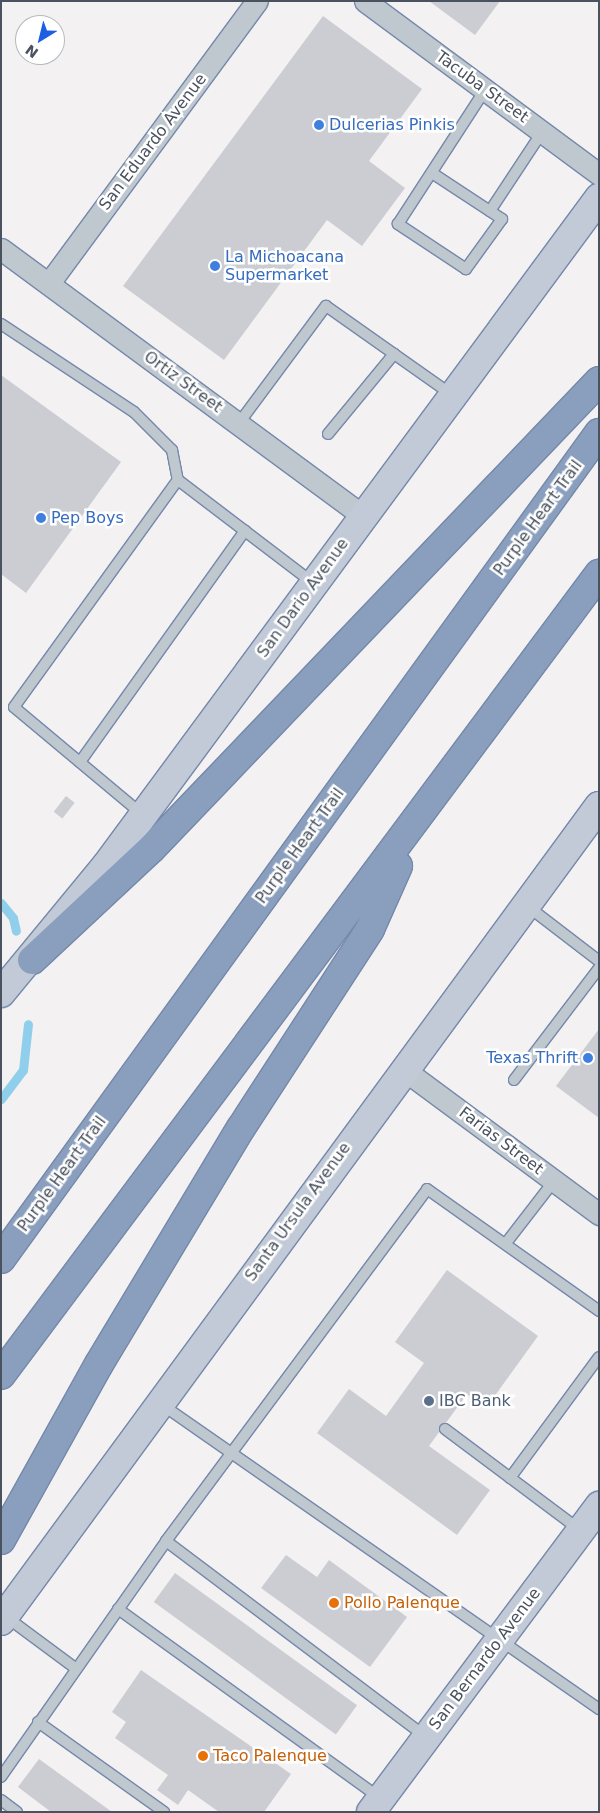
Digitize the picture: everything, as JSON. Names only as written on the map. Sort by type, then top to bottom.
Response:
[{"type":"highway","points":[[32,960],[151,849],[599,381]]},
{"type":"highway","name":"Purple Heart Trail","points":[[1,1258],[599,433]]},
{"type":"highway","points":[[1,1375],[417,823],[599,574]]},
{"type":"highway","points":[[1,1540],[99,1364],[225,1153],[370,929],[417,823]]},
{"type":"main road","name":"San Dario Avenue","points":[[1,992],[32,960],[143,815],[599,198]]},
{"type":"main road","name":"Santa Ursula Avenue","points":[[3,1618],[403,1069],[599,806]]},
{"type":"main road","name":"San Bernardo Avenue","points":[[376,1805],[599,1506]]},
{"type":"street","name":"San Eduardo Avenue","points":[[49,283],[257,1]]},
{"type":"street","name":"Tacuba Street","points":[[364,1],[599,174]]},
{"type":"street","name":"Ortiz Street","points":[[1,249],[363,516]]},
{"type":"street","name":"Farias Street","points":[[403,1069],[599,1214]]},
{"type":"lane","points":[[432,173],[502,219],[466,269],[398,224],[485,90]]},
{"type":"lane","points":[[490,212],[542,132]]},
{"type":"lane","points":[[238,424],[326,306],[452,395]]},
{"type":"lane","points":[[1,324],[134,412],[172,450],[178,480],[314,584]]},
{"type":"lane","points":[[328,434],[394,354]]},
{"type":"lane","points":[[143,815],[14,707],[178,480]]},
{"type":"lane","points":[[80,762],[245,531]]},
{"type":"lane","points":[[525,905],[599,961]]},
{"type":"lane","points":[[514,1080],[599,968]]},
{"type":"lane","points":[[506,1243],[554,1181]]},
{"type":"lane","points":[[1,1777],[74,1667],[427,1189],[506,1243],[599,1311]]},
{"type":"lane","points":[[510,1478],[599,1357]]},
{"type":"lane","points":[[160,1403],[502,1637],[599,1708]]},
{"type":"lane","points":[[445,1429],[580,1531]]},
{"type":"lane","points":[[166,1541],[427,1737]]},
{"type":"lane","points":[[118,1609],[376,1805]]},
{"type":"lane","points":[[3,1618],[74,1667]]},
{"type":"lane","points":[[38,1722],[164,1812]]},
{"type":"lane","points":[[1,1800],[17,1812]]},
{"type":"building","points":[[429,1],[500,1],[475,35]]},
{"type":"building","name":"Dulcerias Pinkis","points":[[323,16],[422,89],[369,161],[405,188],[362,246],[327,220],[224,360],[123,286]]},
{"type":"building","name":"Pep Boys","points":[[1,375],[121,462],[26,593],[1,574]]},
{"type":"building","points":[[66,796],[75,803],[62,819],[54,812]]},
{"type":"building","name":"Texas Thrift","points":[[599,1029],[599,1118],[556,1086]]},
{"type":"building","name":"IBC Bank","points":[[447,1270],[538,1336],[486,1408],[467,1394],[429,1446],[490,1490],[457,1535],[317,1433],[349,1389],[386,1416],[424,1363],[395,1342]]},
{"type":"building","name":"Pollo Palenque","points":[[286,1555],[317,1577],[329,1560],[407,1617],[370,1667],[261,1588]]},
{"type":"building","points":[[175,1573],[357,1705],[336,1734],[154,1602]]},
{"type":"building","name":"Taco Palenque","points":[[141,1670],[291,1774],[264,1812],[219,1812],[188,1790],[178,1805],[157,1790],[168,1775],[115,1738],[126,1722],[112,1712]]},
{"type":"building","points":[[39,1759],[112,1812],[51,1812],[18,1787]]},
{"type":"waterway","points":[[1,903],[13,918],[16,931]]},
{"type":"waterway","points":[[1,1099],[23,1070],[28,1024]]},
{"type":"place","name":"Dulcerias Pinkis","points":[[319,125]]},
{"type":"place","name":"La Michoacana Supermarket","points":[[215,266]]},
{"type":"place","name":"Pep Boys","points":[[41,518]]},
{"type":"place","name":"Texas Thrift","points":[[588,1058]]},
{"type":"place","name":"IBC Bank","points":[[429,1401]]},
{"type":"place","name":"Pollo Palenque","points":[[334,1603]]},
{"type":"place","name":"Taco Palenque","points":[[203,1756]]}]
